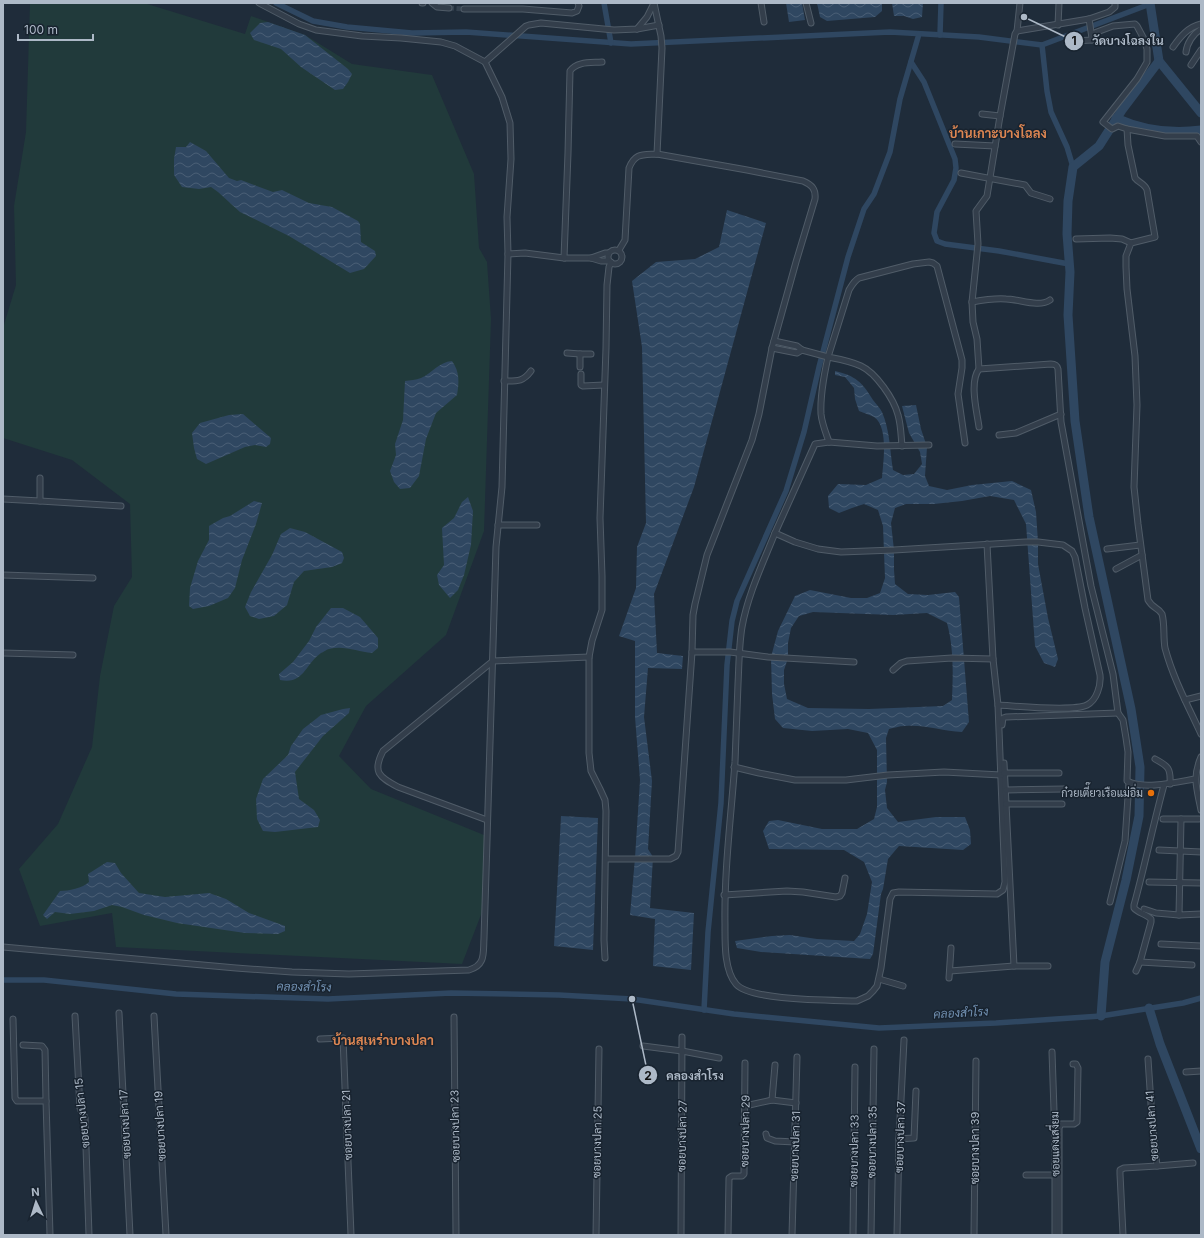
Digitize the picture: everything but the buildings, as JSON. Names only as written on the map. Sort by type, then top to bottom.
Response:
[{"type":"street","points":[[3,947],[236,968],[349,974],[469,970],[476,967],[482,961],[484,938],[496,547],[502,487],[508,254],[507,217],[511,159],[510,123],[502,97],[485,62],[455,46],[441,42],[362,36],[316,30],[299,24],[259,3]]},
{"type":"street","points":[[432,3],[437,7],[448,8]]},
{"type":"street","points":[[464,9],[523,9],[572,13],[577,11],[579,6],[578,3]]},
{"type":"street","points":[[637,29],[647,17],[654,3]]},
{"type":"street","points":[[654,3],[662,48],[657,154]]},
{"type":"street","points":[[762,3],[764,22]]},
{"type":"street","points":[[806,3],[811,23]]},
{"type":"street","points":[[979,427],[974,383],[976,373],[979,369],[972,302],[976,275],[978,244],[976,211],[987,196],[1020,3]]},
{"type":"street","points":[[1058,3],[1058,25]]},
{"type":"street","points":[[1016,33],[1089,18],[1109,12],[1115,7],[1116,3]]},
{"type":"street","points":[[1089,18],[1092,39]]},
{"type":"street","points":[[485,62],[526,26],[535,24],[541,23],[614,30],[637,29],[659,25]]},
{"type":"street","points":[[1092,39],[1097,32],[1113,26],[1135,24],[1144,39],[1147,53],[1147,62],[1137,79],[1103,122],[1111,128],[1118,126],[1165,136],[1197,136],[1201,142]]},
{"type":"street","points":[[1173,47],[1182,34],[1190,28],[1201,24]]},
{"type":"street","points":[[1186,52],[1187,45],[1201,29]]},
{"type":"street","points":[[1076,41],[1092,39]]},
{"type":"street","points":[[1191,65],[1201,50]]},
{"type":"street","points":[[564,258],[570,71],[577,65],[602,62]]},
{"type":"street","points":[[982,114],[1000,116]]},
{"type":"street","points":[[1076,239],[1122,238],[1131,243],[1155,238],[1146,186],[1137,181],[1135,178],[1128,145],[1127,129]]},
{"type":"street","points":[[954,144],[995,146]]},
{"type":"street","points":[[606,859],[670,859],[676,856],[678,852],[692,652],[693,615],[707,555],[752,440],[759,414],[772,348],[815,199],[814,189],[803,181],[747,170],[657,154],[637,156],[629,168],[625,240],[619,250]]},
{"type":"street","points":[[961,173],[1025,185],[1031,193],[1050,199]]},
{"type":"street","points":[[1131,243],[1126,256],[1126,267],[1127,289],[1135,356],[1137,405],[1134,487],[1140,545],[1148,600],[1151,605],[1160,610],[1162,614],[1165,646],[1177,684],[1201,734]]},
{"type":"street","points":[[591,258],[605,253],[608,254],[612,250],[619,250]]},
{"type":"street","points":[[508,254],[525,253],[564,258],[591,258],[615,264],[621,261],[622,254],[619,250]]},
{"type":"street","points":[[605,958],[606,811],[605,800],[591,771],[589,753],[589,657],[592,641],[602,610],[600,518],[607,285],[610,262],[608,254]]},
{"type":"street","points":[[829,442],[822,415],[825,357],[852,284],[859,278],[913,264],[927,262],[933,263],[937,266],[962,360],[958,394],[965,443]]},
{"type":"street","points":[[972,302],[992,299],[1008,299],[1043,303],[1050,300]]},
{"type":"street","points":[[774,341],[797,346],[802,350],[825,357],[851,362],[863,367],[890,394],[898,414],[902,446]]},
{"type":"street","points":[[772,348],[797,353],[802,350]]},
{"type":"street","points":[[567,353],[591,354]]},
{"type":"street","points":[[580,354],[580,367]]},
{"type":"street","points":[[979,369],[1055,364],[1058,369],[1061,414],[1073,492],[1091,586],[1113,674],[1118,713],[1123,720],[1128,752],[1127,781],[1151,785],[1195,779]]},
{"type":"street","points":[[504,381],[521,380],[526,378],[531,371]]},
{"type":"street","points":[[580,374],[581,385],[583,386],[604,385]]},
{"type":"street","points":[[999,435],[1016,433],[1061,414]]},
{"type":"street","points":[[929,445],[877,446],[829,442],[819,443],[814,446],[766,555],[746,611],[742,628],[740,654],[734,767],[724,895],[727,960],[732,978],[736,985],[744,990],[775,997],[857,1001],[874,992],[879,979],[890,899],[893,893],[997,894],[1003,890],[1005,882],[1001,722],[1003,718],[1118,713]]},
{"type":"street","points":[[40,478],[40,501]]},
{"type":"street","points":[[3,499],[121,506]]},
{"type":"street","points":[[498,525],[537,525]]},
{"type":"street","points":[[775,533],[795,542],[825,550],[841,552],[1026,542],[1063,545],[1072,551],[1075,557],[1100,683],[1096,694],[1089,704],[1080,707],[1064,708],[998,704]]},
{"type":"street","points":[[987,544],[994,659],[1003,774],[1006,790],[1014,966]]},
{"type":"street","points":[[1107,548],[1140,545]]},
{"type":"street","points":[[1116,569],[1142,555]]},
{"type":"street","points":[[3,575],[93,578]]},
{"type":"street","points":[[692,652],[730,652],[789,659],[854,662]]},
{"type":"street","points":[[3,653],[73,655]]},
{"type":"street","points":[[487,820],[398,787],[385,780],[379,772],[377,762],[383,751],[493,661],[589,657]]},
{"type":"street","points":[[893,670],[903,662],[952,658],[994,659]]},
{"type":"street","points":[[1185,700],[1201,696]]},
{"type":"street","points":[[1201,757],[1196,770],[1195,779],[1201,810]]},
{"type":"street","points":[[1136,971],[1140,962],[1151,919],[1135,910],[1134,905],[1145,866],[1150,840],[1170,771],[1155,759]]},
{"type":"street","points":[[734,767],[795,780],[846,780],[944,772],[1003,774],[1059,773]]},
{"type":"street","points":[[1110,902],[1125,841],[1132,783]]},
{"type":"street","points":[[1006,790],[1064,789]]},
{"type":"street","points":[[1006,804],[1062,804]]},
{"type":"street","points":[[1163,819],[1199,819]]},
{"type":"street","points":[[1179,915],[1181,819]]},
{"type":"street","points":[[1159,850],[1200,852]]},
{"type":"street","points":[[724,895],[786,891],[836,897],[840,896],[842,892],[845,878]]},
{"type":"street","points":[[1149,882],[1201,883]]},
{"type":"street","points":[[1144,909],[1156,913],[1179,915],[1201,914]]},
{"type":"street","points":[[1161,944],[1201,946]]},
{"type":"street","points":[[949,978],[951,948]]},
{"type":"street","points":[[1140,962],[1192,965]]},
{"type":"street","points":[[950,971],[1014,966],[1048,966]]},
{"type":"street","points":[[879,979],[903,986]]},
{"type":"street","name":"ซอยบางปลา 17","points":[[119,1012],[130,1235]]},
{"type":"street","name":"ซอยบางปลา 15","points":[[76,1016],[80,1108],[85,1118],[88,1235]]},
{"type":"street","name":"ซอยบางปลา 19","points":[[154,1016],[166,1235]]},
{"type":"street","name":"ซอยบางปลา 23","points":[[454,1017],[456,1235]]},
{"type":"street","points":[[13,1019],[15,1098],[17,1101],[46,1102]]},
{"type":"street","name":"ซอยบางปลา 27","points":[[681,1235],[682,1037]]},
{"type":"street","name":"ซอยบางปลา 21","points":[[320,1039],[343,1038],[351,1235]]},
{"type":"street","name":"ซอยบางปลา 37","points":[[897,1235],[899,1139],[904,1040]]},
{"type":"street","points":[[23,1046],[42,1046],[45,1050],[50,1235]]},
{"type":"street","points":[[643,1046],[719,1058]]},
{"type":"street","name":"ซอยบางปลา 25","points":[[596,1235],[599,1049]]},
{"type":"street","name":"ซอยบางปลา 35","points":[[871,1235],[874,1049]]},
{"type":"street","name":"ซอยแดงเสงี่ยม","points":[[1052,1052],[1055,1235]]},
{"type":"street","name":"ซอยบางปลา 31","points":[[792,1235],[797,1057]]},
{"type":"street","name":"ซอยบางปลา 41","points":[[1123,1235],[1120,1170],[1124,1168],[1157,1166],[1148,1059]]},
{"type":"street","name":"ซอยบางปลา 39","points":[[974,1235],[976,1061]]},
{"type":"street","name":"ซอยบางปลา 29","points":[[728,1235],[729,1178],[732,1176],[742,1176],[744,1174],[745,1063]]},
{"type":"street","points":[[1059,1235],[1059,1128],[1061,1124],[1074,1124],[1077,1122],[1078,1068],[1076,1064],[1073,1064]]},
{"type":"street","points":[[772,1100],[775,1065]]},
{"type":"street","name":"ซอยบางปลา 33","points":[[853,1235],[855,1068]]},
{"type":"street","points":[[1186,1072],[1201,1071]]},
{"type":"street","points":[[899,1139],[914,1138],[916,1090]]},
{"type":"street","points":[[745,1106],[772,1100],[796,1103]]},
{"type":"street","points":[[766,1134],[767,1138],[770,1140],[795,1142]]},
{"type":"street","points":[[1157,1166],[1193,1163]]},
{"type":"street","points":[[1026,1175],[1055,1175]]},
{"type":"green space","points":[[30,3],[144,3],[245,34],[251,16],[305,35],[352,64],[432,75],[474,174],[479,248],[487,262],[491,319],[484,531],[446,635],[366,706],[339,756],[371,789],[484,835],[484,907],[462,964],[116,947],[112,913],[40,926],[19,869],[58,824],[92,747],[100,676],[114,606],[132,577],[130,504],[72,460],[3,438],[3,328],[16,285],[14,206],[26,132]]},
{"type":"water","points":[[786,3],[802,3],[805,20],[789,22]]},
{"type":"water","points":[[817,3],[882,3],[882,11],[875,17],[827,21],[820,17]]},
{"type":"water","points":[[892,3],[923,3],[922,17],[913,19],[904,16],[894,16]]},
{"type":"water","points":[[268,22],[305,35],[348,69],[352,74],[343,89],[335,90],[301,67],[281,49],[254,40],[250,33],[260,23]]},
{"type":"water","points":[[190,142],[206,151],[229,178],[237,181],[241,180],[273,192],[282,190],[309,203],[332,207],[358,221],[360,224],[361,242],[375,251],[376,256],[364,269],[350,273],[289,236],[240,212],[211,187],[199,189],[182,187],[174,175],[176,147],[186,147]]},
{"type":"water","points":[[727,210],[766,223],[694,487],[654,594],[657,653],[683,656],[682,669],[648,668],[644,717],[652,781],[648,849],[653,857],[650,908],[694,913],[691,970],[653,966],[655,919],[630,915],[640,780],[635,717],[635,641],[619,636],[636,588],[637,547],[646,523],[642,347],[632,281],[656,262],[695,259],[719,247]]},
{"type":"water","points":[[452,361],[455,365],[458,378],[457,395],[436,413],[426,439],[419,476],[410,488],[400,489],[394,482],[390,471],[396,455],[395,444],[403,420],[405,381],[421,378],[443,363]]},
{"type":"water","points":[[835,371],[848,375],[862,384],[881,410],[885,419],[888,434],[893,470],[903,475],[914,474],[922,464],[920,452],[909,433],[902,406],[916,405],[921,429],[927,447],[925,476],[929,486],[947,490],[972,485],[1012,481],[1031,490],[1036,512],[1038,564],[1048,618],[1058,659],[1055,667],[1044,663],[1035,646],[1026,524],[1014,500],[990,496],[934,504],[906,504],[895,508],[891,523],[894,550],[895,584],[908,594],[928,595],[955,592],[959,597],[969,722],[962,732],[912,726],[901,726],[889,729],[886,738],[887,782],[885,790],[887,808],[898,822],[936,817],[965,817],[970,830],[971,844],[963,850],[899,846],[888,859],[881,894],[873,954],[870,959],[761,952],[737,948],[735,941],[790,935],[817,939],[854,941],[860,934],[867,914],[872,882],[864,862],[844,850],[769,849],[763,831],[769,821],[778,820],[822,829],[857,829],[874,819],[877,807],[877,750],[868,733],[848,729],[812,731],[783,728],[775,719],[772,694],[771,657],[778,631],[795,596],[810,590],[851,598],[867,598],[880,593],[885,578],[883,526],[878,510],[864,504],[839,513],[829,508],[828,496],[838,484],[866,485],[882,478],[884,455],[882,429],[879,422],[874,417],[859,411],[855,399],[854,388],[845,377],[835,375]],"holes":[[[813,612],[893,615],[927,613],[947,623],[952,652],[952,700],[943,706],[869,709],[808,708],[787,699],[784,684],[784,670],[788,658],[788,643],[791,628],[799,616]]]},
{"type":"water","points":[[243,414],[271,438],[270,444],[266,447],[255,445],[245,447],[206,464],[197,459],[192,433],[200,423],[229,415]]},
{"type":"water","points":[[468,497],[473,511],[471,545],[464,575],[458,590],[450,598],[439,585],[437,575],[444,565],[442,528],[454,518],[462,502]]},
{"type":"water","points":[[254,501],[262,503],[256,524],[242,560],[235,588],[228,598],[209,606],[193,609],[189,606],[190,588],[198,561],[209,540],[209,526],[223,518],[230,516]]},
{"type":"water","points":[[290,528],[305,532],[342,552],[344,558],[342,563],[332,567],[304,571],[294,582],[287,605],[274,616],[259,619],[250,616],[245,607],[251,592],[272,555],[281,534]]},
{"type":"water","points":[[331,608],[343,608],[360,617],[378,638],[378,648],[372,653],[346,648],[328,649],[321,653],[299,677],[288,681],[280,680],[279,674],[293,662],[309,641],[316,627]]},
{"type":"water","points":[[350,708],[349,713],[323,736],[295,772],[299,799],[314,810],[320,820],[318,827],[275,832],[263,831],[257,819],[256,799],[263,779],[288,755],[291,746],[303,729],[321,715]]},
{"type":"water","points":[[561,816],[598,818],[593,950],[554,946]]},
{"type":"water","points":[[107,862],[115,863],[121,873],[139,893],[165,897],[209,893],[226,899],[249,913],[285,926],[285,931],[278,934],[245,933],[177,923],[112,905],[94,911],[70,914],[55,912],[47,919],[43,915],[60,891],[75,889],[83,886],[89,882],[88,874]]},
{"type":"waterway","points":[[276,3],[313,21],[347,27],[412,33],[466,32],[631,44],[890,32],[979,37],[1042,45],[1150,4]]},
{"type":"waterway","points":[[604,3],[611,43]]},
{"type":"waterway","points":[[940,35],[941,3]]},
{"type":"waterway","points":[[1150,3],[1159,61],[1201,113]]},
{"type":"waterway","points":[[704,1010],[708,932],[721,803],[727,665],[732,621],[737,601],[786,491],[804,432],[819,367],[848,257],[864,209],[874,194],[890,152],[900,99],[919,34]]},
{"type":"waterway","points":[[1042,45],[1051,112],[1067,147],[1073,167]]},
{"type":"waterway","points":[[1101,1016],[1105,962],[1126,880],[1139,816],[1140,767],[1131,709],[1089,517],[1075,421],[1068,315],[1070,272],[1067,234],[1068,201],[1073,167],[1099,146],[1122,110],[1159,61]]},
{"type":"waterway","points":[[911,62],[924,82],[955,159],[956,168],[954,180],[937,212],[934,233],[937,241],[945,244],[999,251],[1069,264]]},
{"type":"waterway","points":[[1116,118],[1137,126],[1158,130],[1179,132],[1201,130]]},
{"type":"waterway","name":"คลองสำโรง","points":[[3,980],[44,980],[176,994],[328,999],[451,993],[559,995],[632,999],[734,1014],[879,1028],[996,1023],[1101,1016],[1183,1003],[1201,998]]},
{"type":"waterway","points":[[1149,1008],[1160,1044],[1201,1149]]},
{"type":"tunnel","points":[[449,8],[464,9]]},
{"type":"place","name":"วัดบางโฉลงใน","points":[[1024,17]]},
{"type":"place","name":"ก๋วยเตี๊ยวเรือแม่อิ่ม","points":[[1151,793]]},
{"type":"place","name":"คลองสำโรง","points":[[632,999]]},
{"type":"district","name":"บ้านเกาะบางโฉลง","points":[[998,133]]},
{"type":"district","name":"บ้านสุเหร่าบางปลา","points":[[383,1040]]}]
